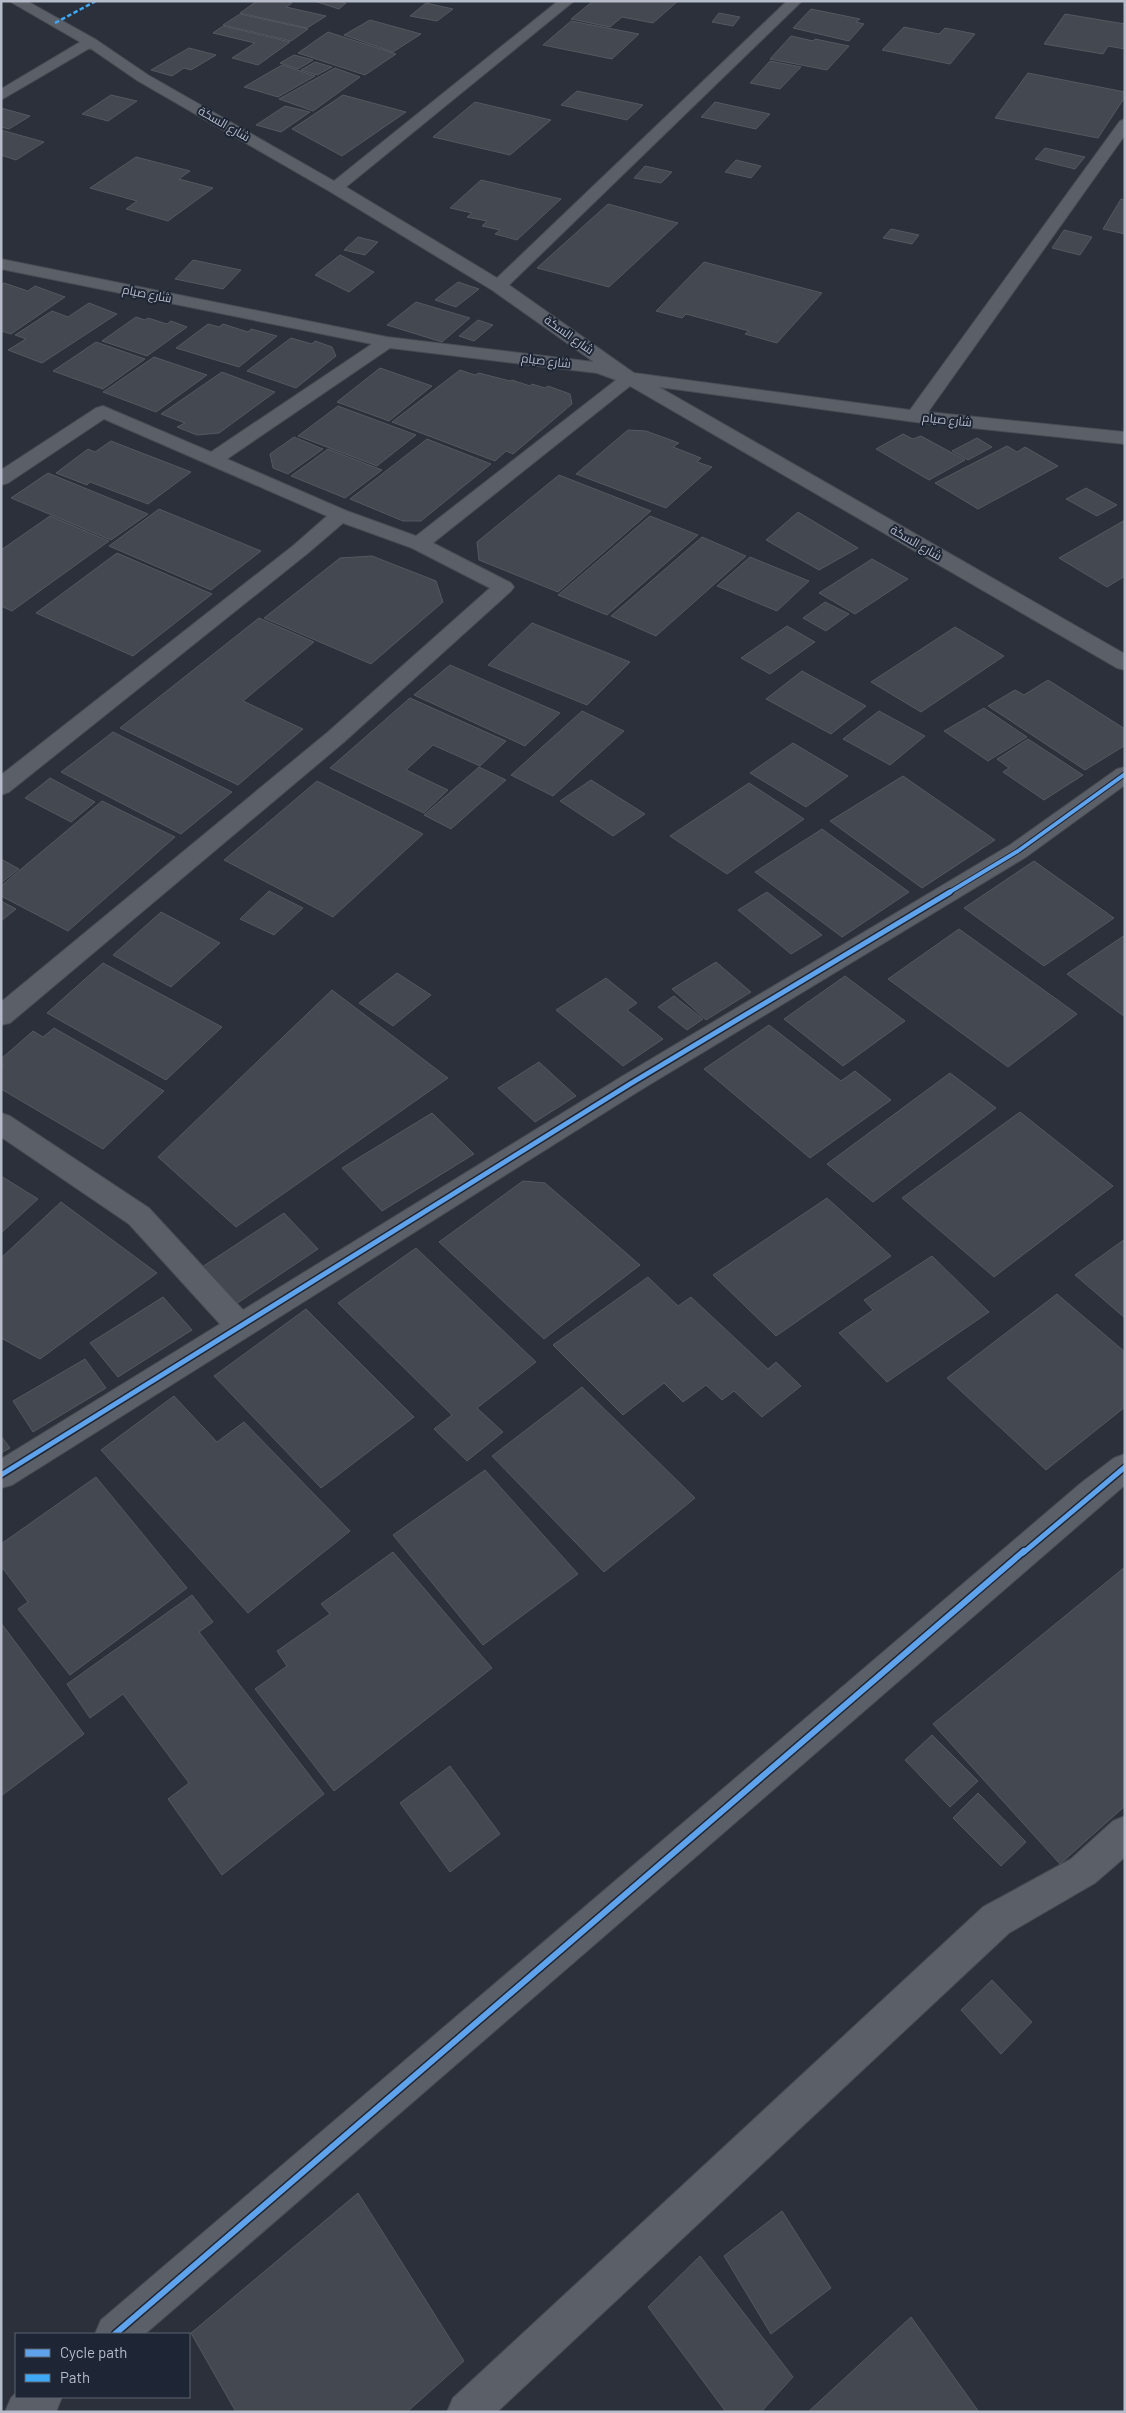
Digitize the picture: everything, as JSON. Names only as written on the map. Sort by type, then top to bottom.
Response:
[{"type":"street","name":"شارع السكة","points":[[16,1],[90,42],[143,78],[335,188],[498,286],[630,378],[1125,663]]},
{"type":"street","points":[[335,188],[568,1]]},
{"type":"street","points":[[498,286],[796,1]]},
{"type":"street","points":[[1,96],[90,42]]},
{"type":"street","points":[[915,416],[1125,124]]},
{"type":"street","name":"شارع صيام","points":[[1,264],[387,342],[600,368],[630,378],[915,416],[1125,438]]},
{"type":"street","points":[[212,460],[387,342]]},
{"type":"street","points":[[419,544],[630,378]]},
{"type":"street","points":[[1,479],[103,412],[340,515],[419,544],[504,587],[336,737],[1,1016]]},
{"type":"street","points":[[1,787],[294,555],[340,515]]},
{"type":"street","points":[[1,1475],[630,1084],[1018,851],[1125,774]]},
{"type":"street","points":[[1,1123],[138,1216],[241,1327]]},
{"type":"street","points":[[116,2333],[1092,1493],[1125,1467]]},
{"type":"street","points":[[466,2412],[996,1920],[1082,1871],[1125,1833]]},
{"type":"street","points":[[25,2412],[41,2398]]},
{"type":"building","points":[[257,1],[286,1],[292,3],[286,7],[326,16],[307,28],[240,13]]},
{"type":"building","points":[[314,1],[336,1],[346,3],[339,9]]},
{"type":"building","points":[[593,1],[678,1],[653,23],[622,17],[610,27],[571,19]]},
{"type":"building","points":[[426,3],[453,9],[437,21],[410,16]]},
{"type":"building","points":[[811,9],[860,19],[856,22],[864,24],[849,41],[793,28]]},
{"type":"building","points":[[719,13],[740,17],[733,26],[712,22]]},
{"type":"building","points":[[240,14],[308,29],[291,41],[223,25]]},
{"type":"building","points":[[1065,14],[1125,24],[1125,49],[1108,46],[1103,54],[1044,44]]},
{"type":"building","points":[[370,20],[421,34],[393,52],[344,35]]},
{"type":"building","points":[[571,21],[639,34],[612,59],[543,45]]},
{"type":"building","points":[[223,26],[290,42],[258,65],[232,58],[255,43],[213,33]]},
{"type":"building","points":[[904,27],[939,34],[945,28],[975,34],[950,64],[882,50]]},
{"type":"building","points":[[328,32],[396,54],[365,75],[298,53]]},
{"type":"building","points":[[791,36],[849,46],[827,70],[770,59]]},
{"type":"building","points":[[189,48],[216,55],[191,70],[184,68],[172,76],[151,70]]},
{"type":"building","points":[[294,55],[313,60],[298,69],[280,63]]},
{"type":"building","points":[[770,61],[801,67],[780,89],[750,83]]},
{"type":"building","points":[[315,62],[332,67],[317,75],[301,70]]},
{"type":"building","points":[[282,65],[315,76],[278,97],[244,87]]},
{"type":"building","points":[[335,68],[360,77],[313,111],[279,99]]},
{"type":"building","points":[[1028,73],[1125,92],[1125,97],[1098,138],[995,118]]},
{"type":"building","points":[[577,91],[643,105],[627,120],[561,105]]},
{"type":"building","points":[[111,95],[137,101],[108,121],[82,114]]},
{"type":"building","points":[[343,95],[406,112],[342,156],[292,129]]},
{"type":"building","points":[[475,102],[551,120],[510,155],[433,137]]},
{"type":"building","points":[[715,102],[770,114],[756,129],[701,117]]},
{"type":"building","points":[[285,106],[310,112],[281,132],[256,125]]},
{"type":"building","points":[[1,108],[30,116],[9,129],[1,127]]},
{"type":"building","points":[[1,130],[44,142],[16,160],[1,155]]},
{"type":"building","points":[[1045,148],[1085,157],[1075,169],[1035,159]]},
{"type":"building","points":[[136,157],[190,171],[179,179],[213,188],[168,221],[126,209],[137,201],[90,188]]},
{"type":"building","points":[[736,160],[761,166],[751,178],[725,172]]},
{"type":"building","points":[[645,166],[672,172],[661,183],[634,178]]},
{"type":"building","points":[[481,180],[561,199],[517,240],[495,234],[500,230],[482,226],[487,221],[467,217],[472,213],[450,208]]},
{"type":"building","points":[[1121,199],[1125,200],[1125,234],[1103,229]]},
{"type":"building","points":[[608,204],[678,223],[609,287],[537,268]]},
{"type":"building","points":[[891,229],[919,235],[912,244],[883,238]]},
{"type":"building","points":[[1064,230],[1092,237],[1080,255],[1052,248]]},
{"type":"building","points":[[358,237],[378,242],[365,255],[344,250]]},
{"type":"building","points":[[340,255],[374,272],[349,292],[315,275]]},
{"type":"building","points":[[193,260],[241,270],[223,289],[175,279]]},
{"type":"building","points":[[704,262],[822,293],[777,343],[745,334],[749,331],[686,314],[682,318],[656,311]]},
{"type":"building","points":[[458,282],[479,289],[456,307],[435,300]]},
{"type":"building","points":[[4,283],[28,291],[35,286],[65,297],[11,334],[1,331],[1,285]]},
{"type":"building","points":[[416,302],[470,318],[442,342],[387,325]]},
{"type":"building","points":[[89,303],[117,314],[42,363],[8,350],[26,339],[15,335],[52,311],[68,317]]},
{"type":"building","points":[[136,317],[145,320],[148,318],[167,324],[171,321],[187,327],[147,356],[102,341]]},
{"type":"building","points":[[478,320],[493,325],[474,341],[459,336]]},
{"type":"building","points":[[208,324],[219,327],[223,324],[248,332],[251,329],[277,336],[239,367],[176,348]]},
{"type":"building","points":[[291,338],[312,344],[315,341],[332,347],[336,356],[296,388],[247,371]]},
{"type":"building","points":[[96,342],[145,359],[103,389],[53,371]]},
{"type":"building","points":[[154,357],[207,375],[156,412],[103,392]]},
{"type":"building","points":[[380,368],[432,386],[389,421],[337,402]]},
{"type":"building","points":[[460,370],[475,375],[479,373],[512,380],[530,386],[532,384],[545,388],[548,386],[570,394],[572,404],[513,454],[506,451],[495,461],[392,422]]},
{"type":"building","points":[[222,372],[275,392],[219,433],[197,435],[177,427],[185,423],[161,414]]},
{"type":"building","points":[[338,406],[416,435],[377,466],[298,436]]},
{"type":"building","points":[[628,430],[646,431],[679,443],[673,447],[701,458],[697,462],[712,467],[666,508],[576,474]]},
{"type":"building","points":[[903,434],[913,439],[921,436],[965,460],[929,480],[876,449]]},
{"type":"building","points":[[294,437],[323,449],[288,474],[273,468],[270,454]]},
{"type":"building","points":[[977,438],[992,447],[968,460],[952,451]]},
{"type":"building","points":[[427,439],[491,464],[421,521],[403,521],[350,499]]},
{"type":"building","points":[[111,441],[191,472],[148,504],[90,482],[87,485],[56,473],[88,449],[95,452]]},
{"type":"building","points":[[1007,446],[1017,452],[1025,447],[1058,466],[978,509],[935,483]]},
{"type":"building","points":[[328,449],[382,470],[345,498],[291,476]]},
{"type":"building","points":[[48,473],[148,514],[111,540],[11,498]]},
{"type":"building","points":[[559,475],[651,511],[558,592],[479,560],[477,542]]},
{"type":"building","points":[[1086,488],[1117,505],[1097,516],[1066,499]]},
{"type":"building","points":[[159,509],[261,551],[211,590],[109,546]]},
{"type":"building","points":[[798,512],[858,548],[819,570],[766,540]]},
{"type":"building","points":[[50,516],[109,541],[12,611],[1,606],[1,550]]},
{"type":"building","points":[[650,516],[698,535],[607,615],[558,595]]},
{"type":"building","points":[[1125,520],[1125,576],[1107,587],[1059,558]]},
{"type":"building","points":[[702,537],[746,556],[656,636],[611,616]]},
{"type":"building","points":[[117,553],[212,594],[133,656],[36,613]]},
{"type":"building","points":[[372,556],[436,581],[443,602],[371,664],[264,618],[340,558]]},
{"type":"building","points":[[750,557],[809,581],[777,611],[717,586]]},
{"type":"building","points":[[872,559],[908,579],[855,614],[819,593]]},
{"type":"building","points":[[825,602],[849,614],[826,631],[803,618]]},
{"type":"building","points":[[259,618],[314,642],[243,701],[303,729],[238,785],[120,728]]},
{"type":"building","points":[[532,623],[630,662],[587,705],[488,665]]},
{"type":"building","points":[[787,626],[815,642],[770,674],[741,658]]},
{"type":"building","points":[[955,627],[1004,656],[921,712],[871,682]]},
{"type":"building","points":[[450,665],[560,713],[525,746],[414,695]]},
{"type":"building","points":[[802,671],[866,706],[831,734],[766,699]]},
{"type":"building","points":[[1048,680],[1125,729],[1124,746],[1085,770],[988,706],[1015,690],[1024,695]]},
{"type":"building","points":[[410,698],[506,741],[480,766],[433,745],[406,770],[448,790],[424,813],[330,768]]},
{"type":"building","points":[[984,708],[1027,737],[988,761],[944,731]]},
{"type":"building","points":[[582,711],[624,731],[553,796],[511,775]]},
{"type":"building","points":[[879,711],[925,736],[890,765],[843,739]]},
{"type":"building","points":[[113,732],[232,792],[181,834],[61,772]]},
{"type":"building","points":[[1028,739],[1083,775],[1044,800],[1003,772],[1009,768],[997,759]]},
{"type":"building","points":[[793,743],[848,776],[806,807],[750,773]]},
{"type":"building","points":[[479,767],[506,780],[451,829],[424,815]]},
{"type":"building","points":[[903,776],[995,840],[922,888],[830,821]]},
{"type":"building","points":[[50,778],[95,802],[71,822],[25,798]]},
{"type":"building","points":[[591,780],[645,814],[613,836],[560,801]]},
{"type":"building","points":[[317,781],[423,834],[333,917],[224,860]]},
{"type":"building","points":[[749,783],[804,819],[727,874],[670,836]]},
{"type":"building","points":[[102,801],[175,837],[68,931],[1,896],[1,886]]},
{"type":"building","points":[[822,829],[909,892],[842,937],[755,872]]},
{"type":"building","points":[[1,859],[19,869],[1,883]]},
{"type":"building","points":[[1034,861],[1114,918],[1044,966],[964,908]]},
{"type":"building","points":[[269,891],[303,908],[274,935],[240,919]]},
{"type":"building","points":[[767,892],[822,935],[791,954],[738,910]]},
{"type":"building","points":[[1,901],[16,909],[1,921]]},
{"type":"building","points":[[161,912],[220,943],[171,987],[113,955]]},
{"type":"building","points":[[959,929],[1077,1014],[1008,1067],[888,979]]},
{"type":"building","points":[[1125,935],[1125,1017],[1067,974]]},
{"type":"building","points":[[716,962],[751,992],[706,1020],[672,989]]},
{"type":"building","points":[[103,963],[222,1027],[166,1080],[47,1013]]},
{"type":"building","points":[[397,973],[431,995],[393,1026],[359,1003]]},
{"type":"building","points":[[845,976],[905,1021],[843,1066],[784,1019]]},
{"type":"building","points":[[606,978],[637,1003],[627,1010],[663,1039],[623,1066],[556,1010]]},
{"type":"building","points":[[332,990],[448,1078],[236,1227],[158,1157]]},
{"type":"building","points":[[674,996],[703,1019],[687,1030],[658,1007]]},
{"type":"building","points":[[769,1025],[841,1081],[855,1071],[891,1100],[810,1158],[704,1069]]},
{"type":"building","points":[[54,1028],[164,1091],[103,1149],[1,1089],[1,1069],[4,1066],[1,1064],[1,1059],[33,1031],[43,1037]]},
{"type":"building","points":[[539,1062],[576,1096],[535,1122],[498,1088]]},
{"type":"building","points":[[950,1073],[996,1108],[873,1202],[827,1164]]},
{"type":"building","points":[[1020,1112],[1113,1186],[994,1277],[902,1198]]},
{"type":"building","points":[[432,1113],[474,1154],[382,1211],[342,1168]]},
{"type":"building","points":[[1,1176],[38,1199],[1,1233]]},
{"type":"building","points":[[523,1181],[545,1183],[640,1265],[544,1339],[439,1242]]},
{"type":"building","points":[[827,1198],[891,1256],[776,1336],[713,1275]]},
{"type":"building","points":[[61,1202],[157,1273],[40,1359],[1,1338],[1,1258]]},
{"type":"building","points":[[284,1213],[318,1249],[233,1306],[199,1269]]},
{"type":"building","points":[[1125,1239],[1125,1318],[1075,1275]]},
{"type":"building","points":[[416,1248],[536,1362],[477,1408],[503,1432],[467,1461],[434,1429],[452,1415],[338,1303]]},
{"type":"building","points":[[932,1256],[989,1312],[887,1382],[839,1333],[873,1310],[864,1300]]},
{"type":"building","points":[[648,1277],[678,1306],[691,1297],[768,1369],[776,1362],[801,1386],[762,1417],[734,1391],[722,1400],[706,1385],[683,1402],[664,1383],[623,1415],[553,1345]]},
{"type":"building","points":[[1057,1294],[1125,1352],[1125,1407],[1046,1470],[947,1378]]},
{"type":"building","points":[[163,1297],[192,1330],[118,1377],[90,1343]]},
{"type":"building","points":[[306,1309],[414,1417],[321,1488],[214,1376]]},
{"type":"building","points":[[85,1359],[106,1388],[33,1432],[13,1401]]},
{"type":"building","points":[[582,1387],[695,1498],[604,1572],[492,1456]]},
{"type":"building","points":[[174,1396],[217,1442],[244,1422],[350,1531],[248,1613],[101,1450]]},
{"type":"building","points":[[1,1436],[10,1448],[1,1453]]},
{"type":"building","points":[[485,1470],[578,1574],[483,1645],[393,1535]]},
{"type":"building","points":[[96,1477],[187,1588],[70,1675],[18,1609],[28,1602],[1,1566],[1,1544]]},
{"type":"building","points":[[393,1552],[492,1668],[334,1791],[255,1689],[287,1666],[277,1651],[330,1614],[321,1604]]},
{"type":"building","points":[[1125,1567],[1125,1806],[1060,1864],[933,1724]]},
{"type":"building","points":[[192,1595],[213,1622],[199,1632],[324,1794],[222,1875],[168,1799],[189,1783],[123,1694],[90,1718],[67,1684]]},
{"type":"building","points":[[1,1623],[84,1734],[1,1796]]},
{"type":"building","points":[[932,1735],[978,1781],[950,1807],[905,1760]]},
{"type":"building","points":[[450,1766],[500,1834],[450,1872],[400,1803]]},
{"type":"building","points":[[978,1793],[1026,1842],[1001,1866],[953,1818]]},
{"type":"building","points":[[992,1980],[1032,2022],[1001,2054],[961,2010]]},
{"type":"building","points":[[358,2193],[464,2361],[407,2412],[236,2412],[191,2333]]},
{"type":"building","points":[[782,2211],[831,2288],[771,2334],[724,2256]]},
{"type":"building","points":[[700,2256],[793,2377],[761,2412],[726,2412],[648,2307]]},
{"type":"building","points":[[911,2317],[979,2412],[808,2412]]},
{"type":"marked path","points":[[55,23],[96,1]]},
{"type":"cycle path","points":[[1,1475],[630,1084],[1018,851],[1125,774]]},
{"type":"cycle path","points":[[116,2333],[1092,1493],[1125,1467]]}]
